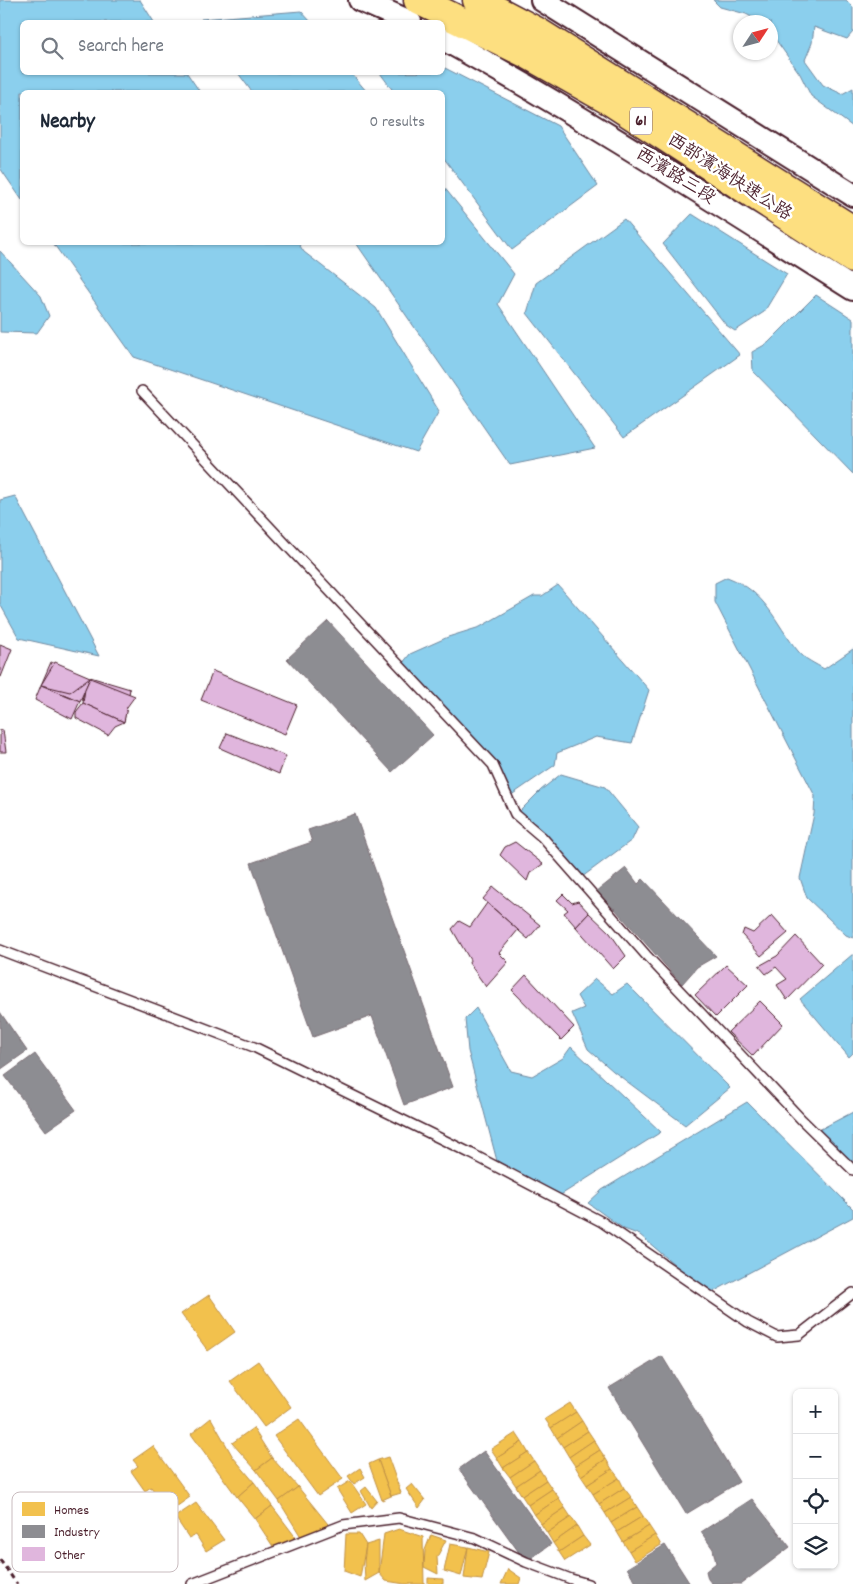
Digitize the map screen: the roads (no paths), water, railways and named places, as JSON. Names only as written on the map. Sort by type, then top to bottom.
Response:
[{"type":"highway","name":"西部濱海快速公路","points":[[418,0],[527,54],[610,102],[853,259]]},
{"type":"highway","name":"西部濱海快速公路","points":[[477,0],[538,32],[853,230]]},
{"type":"street","points":[[360,0],[405,20]]},
{"type":"street","points":[[542,0],[853,195]]},
{"type":"street","name":"西濱路三段","points":[[445,40],[515,78],[591,124],[853,289]]},
{"type":"lane","points":[[142,391],[493,765],[516,814],[542,837],[653,962],[802,1120],[853,1170]]},
{"type":"lane","points":[[0,950],[254,1047],[463,1150],[602,1222],[748,1322],[777,1337],[799,1335],[853,1293]]},
{"type":"lane","points":[[192,1584],[343,1525],[399,1518],[475,1538],[526,1562],[588,1584]]},
{"type":"water","points":[[0,0],[140,0],[153,20],[20,20],[20,75],[188,75],[199,90],[20,90],[20,197],[0,168]]},
{"type":"water","points":[[713,0],[846,0],[853,7],[853,32],[847,39],[814,27],[812,43],[805,60],[823,85],[842,94],[853,88],[853,127],[811,96],[800,74],[778,43],[778,15],[748,15],[720,7]]},
{"type":"water","points":[[301,11],[309,20],[202,20]]},
{"type":"water","points":[[445,68],[558,126],[598,186],[512,250],[445,160],[445,90],[393,90],[381,75],[445,75]]},
{"type":"water","points":[[239,75],[353,75],[365,90],[251,90]]},
{"type":"water","points":[[445,188],[514,274],[498,304],[595,448],[510,465],[357,245],[445,245]]},
{"type":"water","points":[[692,214],[787,274],[764,312],[735,331],[726,325],[663,244]]},
{"type":"water","points":[[624,219],[740,355],[624,437],[527,313],[536,283]]},
{"type":"water","points":[[54,245],[299,245],[304,252],[376,308],[439,411],[416,452],[134,357]]},
{"type":"water","points":[[0,251],[41,296],[49,316],[37,333],[0,332]]},
{"type":"water","points":[[816,295],[853,319],[853,474],[753,371],[752,352],[768,343]]},
{"type":"water","points":[[15,496],[99,656],[19,638],[0,604],[0,500]]},
{"type":"water","points":[[727,577],[741,583],[761,599],[798,651],[824,669],[853,649],[853,938],[846,935],[807,898],[800,878],[814,814],[815,796],[715,602],[715,583]]},
{"type":"water","points":[[558,585],[649,690],[632,743],[596,737],[557,753],[555,765],[510,796],[499,776],[398,669],[410,654],[448,637],[480,627],[534,596],[542,596]]},
{"type":"water","points":[[561,774],[605,787],[638,827],[632,840],[582,877],[520,811],[541,790]]},
{"type":"water","points":[[853,954],[853,1053],[849,1057],[800,999]]},
{"type":"water","points":[[595,979],[613,994],[627,984],[730,1088],[685,1125],[613,1071],[588,1049],[572,1013],[584,1008],[577,996]]},
{"type":"water","points":[[476,1008],[511,1071],[532,1076],[563,1058],[571,1047],[661,1132],[559,1196],[497,1161],[468,1051],[465,1019]]},
{"type":"water","points":[[747,1102],[853,1209],[853,1217],[709,1294],[640,1235],[624,1229],[588,1203],[602,1190]]},
{"type":"water","points":[[853,1112],[853,1166],[817,1131]]}]
